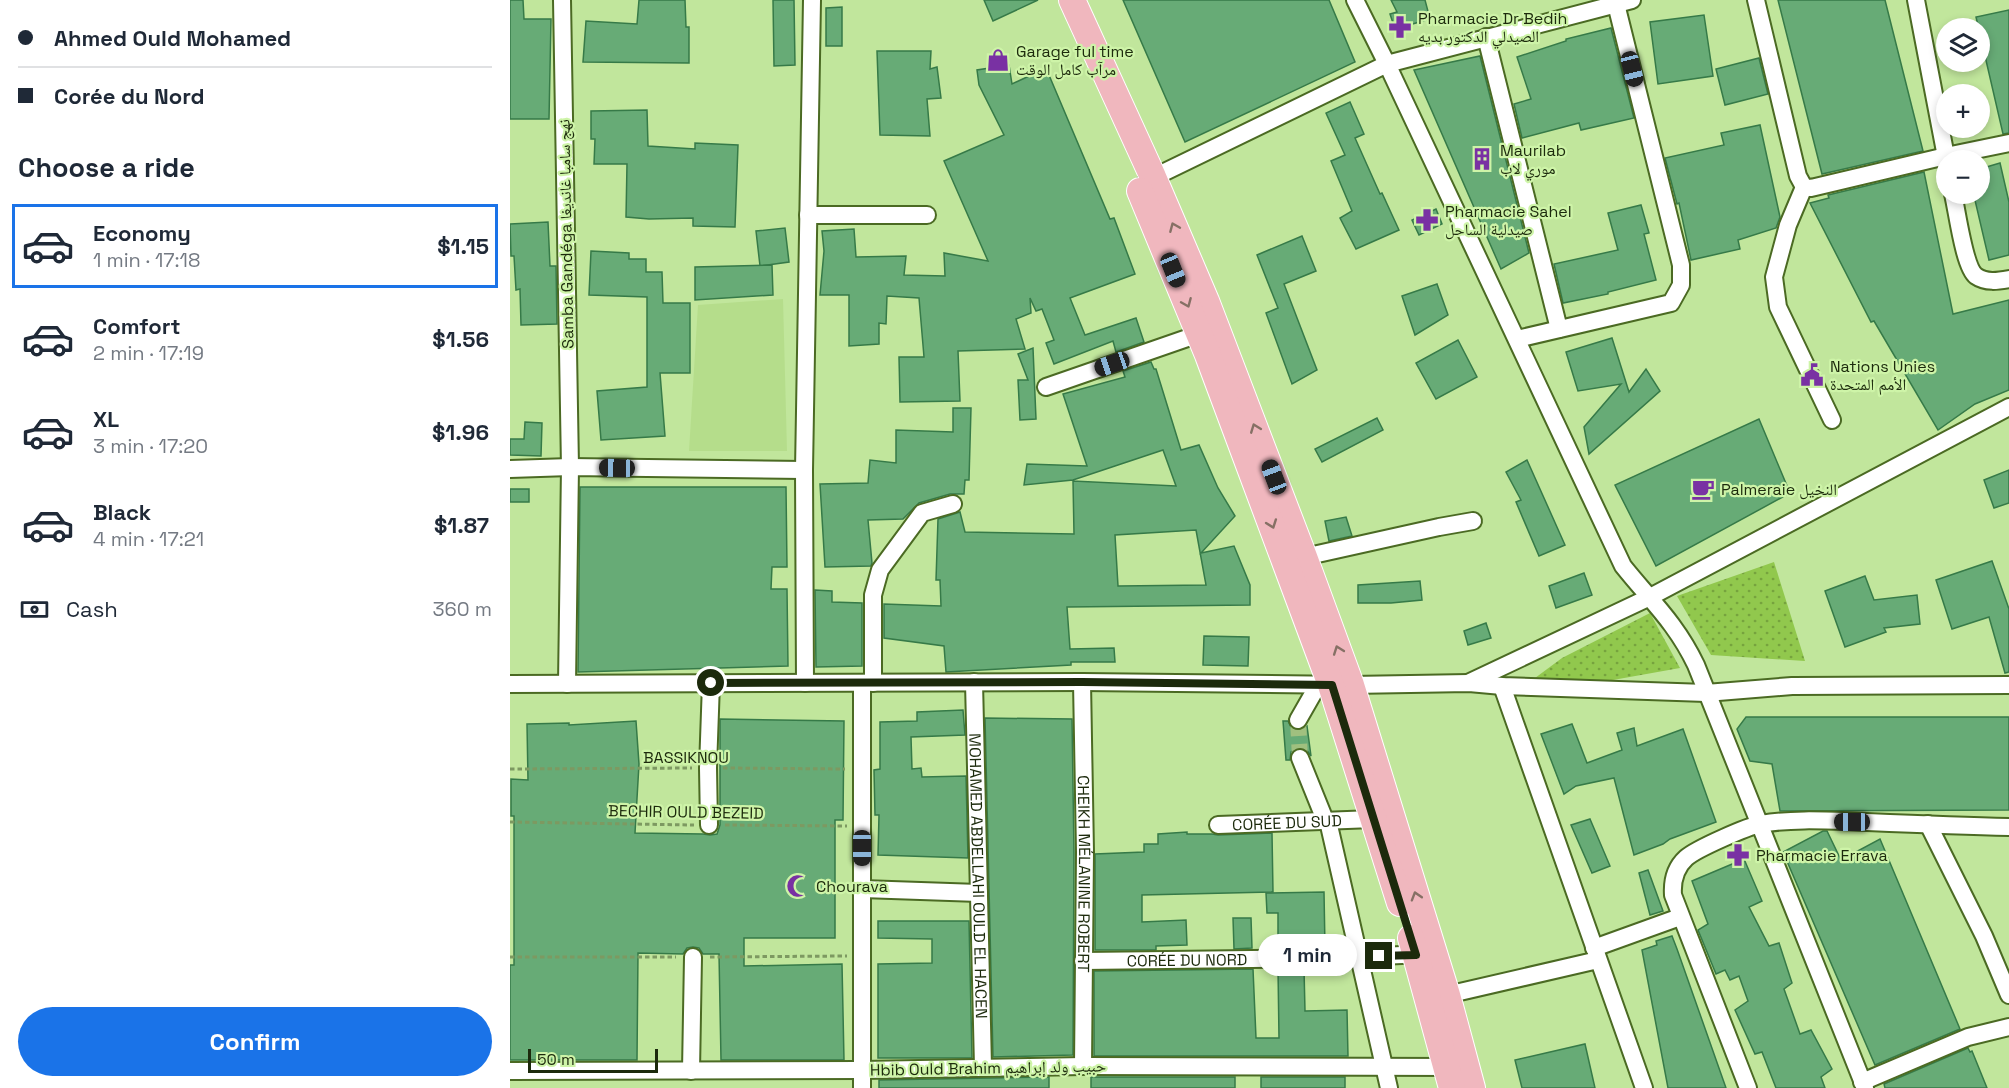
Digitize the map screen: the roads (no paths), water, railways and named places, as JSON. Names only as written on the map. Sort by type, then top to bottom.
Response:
[{"type":"highway","points":[[1053,0],[1206,301],[1304,556],[1333,685]]},
{"type":"highway","points":[[1072,0],[1145,182],[1199,334],[1382,817],[1425,953],[1459,1077]]},
{"type":"street","name":"Samba Gandéga نهج سامبا غانديغا","points":[[562,0],[570,467],[567,684]]},
{"type":"street","points":[[805,683],[804,470],[812,0]]},
{"type":"street","points":[[1355,0],[1623,566],[1668,617],[1684,642],[1863,1085],[1968,1037],[2009,1027]]},
{"type":"street","points":[[1756,0],[1801,182],[1774,277],[1778,307],[1832,420]]},
{"type":"street","points":[[1916,0],[1944,150]]},
{"type":"street","points":[[1145,182],[1387,64],[1624,2],[1681,265],[1681,285],[1671,303],[1517,339]]},
{"type":"street","points":[[1486,38],[1559,329]]},
{"type":"street","points":[[1981,150],[2009,143]]},
{"type":"street","points":[[1801,182],[1811,188],[1936,161]]},
{"type":"street","points":[[1955,204],[1968,264],[1975,275],[1985,280],[2009,279]]},
{"type":"street","points":[[808,215],[927,215]]},
{"type":"street","points":[[1046,387],[1199,334]]},
{"type":"street","points":[[1469,683],[1650,597],[2009,407]]},
{"type":"street","points":[[510,469],[570,467],[804,470]]},
{"type":"street","points":[[862,1088],[862,769],[873,594],[880,570],[922,513],[952,504]]},
{"type":"street","points":[[1304,556],[1473,521]]},
{"type":"street","name":"MOHAMED ABDELLAHI OULD EL HACEN","points":[[974,682],[983,1067]]},
{"type":"street","points":[[510,684],[1082,682],[1333,685],[1469,683],[1706,693],[1792,686],[2009,685]]},
{"type":"street","name":"CHEIKH MÉLANINE ROBERT","points":[[1082,682],[1085,852],[1083,1066]]},
{"type":"street","points":[[710,825],[708,768],[711,683]]},
{"type":"street","points":[[1298,720],[1333,685]]},
{"type":"street","points":[[1502,686],[1644,1088]]},
{"type":"street","points":[[1300,758],[1327,820],[1389,1088]]},
{"type":"street","name":"CORÉE DU SUD","points":[[1218,825],[1382,817]]},
{"type":"street","points":[[1748,1088],[1673,895],[1672,879],[1688,856],[1759,824],[1804,821],[2009,827]]},
{"type":"street","points":[[1928,824],[1984,936],[2009,995]]},
{"type":"street","points":[[862,889],[979,893]]},
{"type":"street","points":[[1438,997],[1596,954],[1680,917]]},
{"type":"street","name":"CORÉE DU NORD","points":[[1083,961],[1360,957],[1425,953]]},
{"type":"street","points":[[691,1071],[693,957]]},
{"type":"street","name":"Hbib Ould Brahim حبيب ولد إبراهيم","points":[[510,1071],[862,1070],[1083,1066],[1384,1067],[1459,1077]]},
{"type":"tunnel","points":[[1298,720],[1300,758]]},
{"type":"place","name":"Pharmacie Dr Bedih الصيدلي الدكتور بديه","points":[[1400,27]]},
{"type":"place","name":"Garage ful time مرآب كامل الوقت","points":[[998,60]]},
{"type":"place","name":"Maurilab موري لاب","points":[[1482,159]]},
{"type":"place","name":"Pharmacie Sahel صيدلية الساحل","points":[[1427,220]]},
{"type":"place","name":"Nations Unies الأمم المتحدة","points":[[1812,375]]},
{"type":"place","name":"Palmeraie النخيل","points":[[1703,489]]},
{"type":"place","name":"Pharmacie Errava","points":[[1738,855]]},
{"type":"place","name":"Chourava","points":[[798,886]]}]
